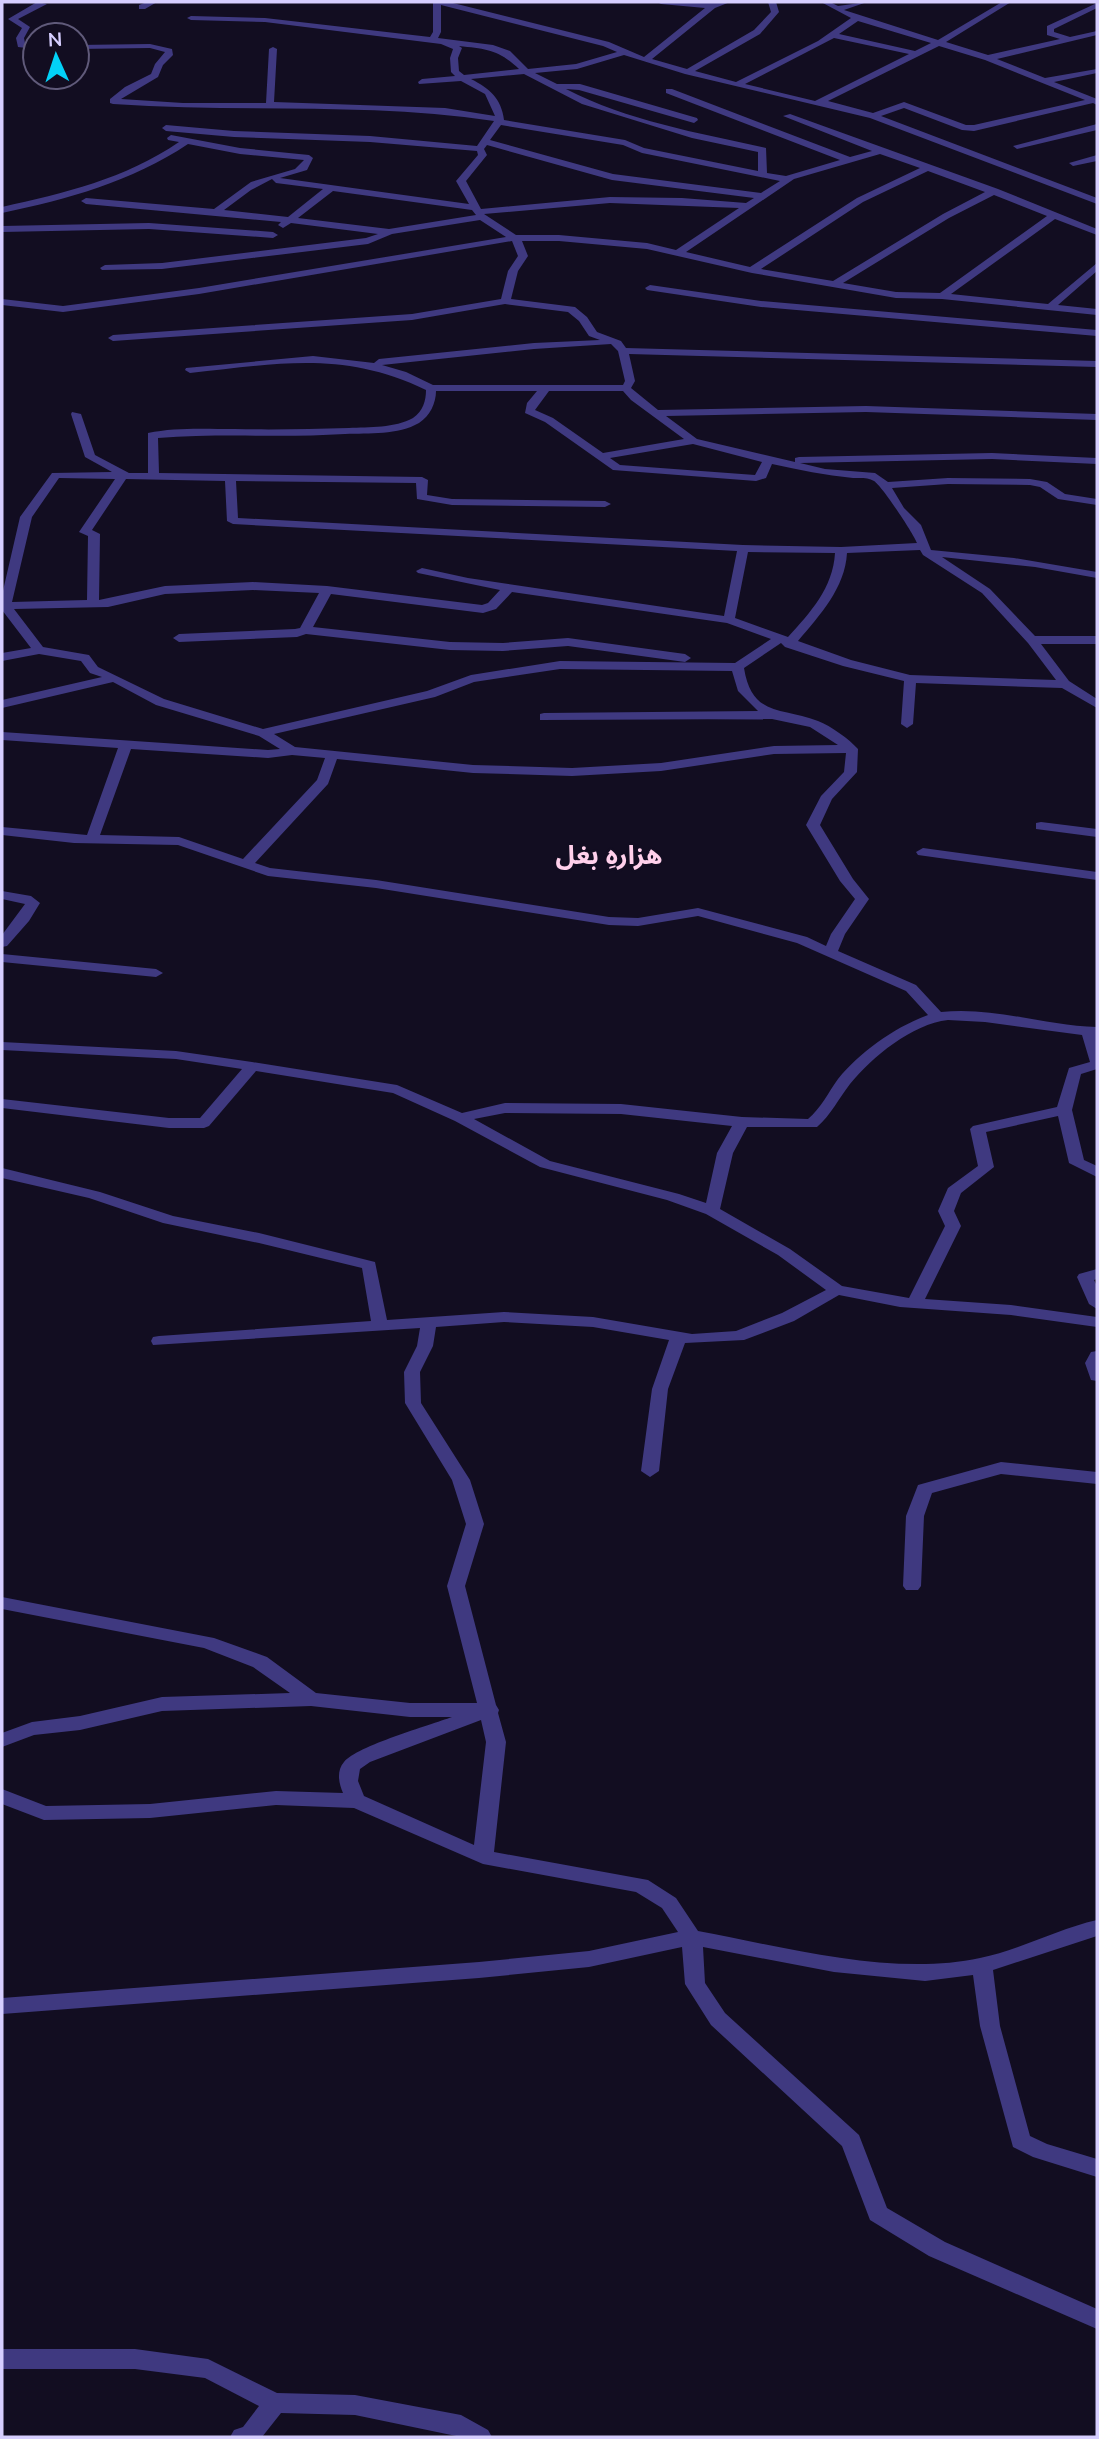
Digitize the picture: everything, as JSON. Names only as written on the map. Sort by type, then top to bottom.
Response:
[{"type":"street","points":[[21,24],[12,19],[43,4],[41,2]]},
{"type":"street","points":[[142,7],[153,2]]},
{"type":"street","points":[[432,41],[437,32],[439,2],[606,44],[688,72],[873,116],[1097,201]]},
{"type":"street","points":[[661,2],[712,6],[726,2]]},
{"type":"street","points":[[688,72],[757,32],[775,12],[772,2]]},
{"type":"street","points":[[825,2],[858,17],[988,58],[1095,101]]},
{"type":"street","points":[[837,9],[863,2]]},
{"type":"street","points":[[1007,2],[974,20],[958,33],[787,116],[926,169],[995,191],[1097,232]]},
{"type":"street","points":[[1072,39],[1050,33],[1050,28],[1097,5]]},
{"type":"street","points":[[646,59],[712,6]]},
{"type":"street","points":[[738,84],[832,35],[858,17]]},
{"type":"street","points":[[191,18],[265,20],[432,41],[459,41],[489,47],[507,53],[527,72],[585,102],[695,136],[755,146],[763,150],[762,174]]},
{"type":"street","points":[[988,58],[1097,33]]},
{"type":"street","points":[[832,35],[913,53]]},
{"type":"street","points":[[432,41],[458,48],[454,58],[455,72],[462,78],[486,88],[497,106],[500,120]]},
{"type":"street","points":[[91,47],[150,46],[169,51],[155,75],[128,89],[113,101],[170,106],[444,111],[625,143],[642,150],[790,180]]},
{"type":"street","points":[[273,49],[270,103],[282,106]]},
{"type":"street","points":[[422,82],[577,66],[625,52]]},
{"type":"street","points":[[1044,81],[1097,71]]},
{"type":"street","points":[[556,87],[572,85],[694,120]]},
{"type":"street","points":[[669,91],[849,160]]},
{"type":"street","points":[[873,116],[904,105],[964,128],[974,128],[1095,101]]},
{"type":"street","points":[[170,106],[166,118],[167,136],[240,151],[309,158],[302,170],[264,178],[216,212]]},
{"type":"street","points":[[478,213],[461,181],[483,155],[489,134],[500,120]]},
{"type":"street","points":[[1017,146],[1097,127]]},
{"type":"street","points":[[166,128],[234,134],[484,145],[612,177],[762,196]]},
{"type":"street","points":[[2,210],[72,194],[126,176],[159,161],[186,141]]},
{"type":"street","points":[[678,253],[790,180],[790,177],[880,151]]},
{"type":"street","points":[[1073,163],[1097,158]]},
{"type":"street","points":[[752,270],[860,200],[926,169]]},
{"type":"street","points":[[264,178],[478,213],[516,238],[523,256],[513,271],[505,301]]},
{"type":"street","points":[[256,256],[287,220],[331,188]]},
{"type":"street","points":[[833,285],[946,216],[995,191]]},
{"type":"street","points":[[105,268],[162,266],[368,241],[390,232],[478,213],[610,200],[682,201],[749,206]]},
{"type":"street","points":[[86,201],[216,212],[390,232]]},
{"type":"street","points":[[942,296],[1054,215]]},
{"type":"street","points":[[2,229],[173,226],[272,235]]},
{"type":"street","points":[[2,302],[63,309],[199,291],[516,238],[611,242],[896,295],[942,296],[1097,312]]},
{"type":"street","points":[[1050,307],[1097,266]]},
{"type":"street","points":[[650,289],[761,304],[1097,332]]},
{"type":"street","points":[[113,338],[412,317],[505,301],[571,309],[583,319],[593,334],[620,347],[629,381],[626,388]]},
{"type":"street","points":[[190,370],[306,359],[371,363],[534,346],[1097,364]]},
{"type":"street","points":[[371,363],[406,373],[431,388],[626,388],[654,413],[693,441],[825,471],[875,476],[885,485],[900,510],[915,525],[925,550],[986,591],[1032,640],[1065,684],[1097,704]]},
{"type":"street","points":[[154,475],[152,435],[310,434],[383,429],[414,422],[426,412],[432,396],[431,388]]},
{"type":"street","points":[[546,388],[532,403],[529,411],[549,420],[617,468],[756,478],[762,476],[768,460]]},
{"type":"street","points":[[654,413],[866,409],[1097,417]]},
{"type":"street","points":[[76,414],[90,457],[124,474]]},
{"type":"street","points":[[603,456],[693,441]]},
{"type":"street","points":[[768,460],[992,456],[1097,461]]},
{"type":"street","points":[[93,604],[94,534],[85,532],[124,474]]},
{"type":"street","points":[[4,605],[26,517],[56,475],[422,480],[421,497],[452,502],[605,504]]},
{"type":"street","points":[[230,476],[233,521],[743,548],[925,550],[1058,566],[1097,575]]},
{"type":"street","points":[[885,485],[948,481],[1030,482],[1043,484],[1062,497],[1097,502]]},
{"type":"street","points":[[729,620],[743,548]]},
{"type":"street","points":[[263,733],[431,694],[471,680],[560,666],[741,664],[784,642],[829,593],[842,564],[841,550]]},
{"type":"street","points":[[422,571],[509,588],[729,620],[847,663],[910,679],[1065,684]]},
{"type":"street","points":[[4,605],[107,603],[165,590],[253,586],[327,590],[483,609],[492,606],[509,588]]},
{"type":"street","points":[[305,630],[327,590]]},
{"type":"street","points":[[4,605],[39,650]]},
{"type":"street","points":[[179,638],[284,636],[305,630],[450,646],[503,647],[568,642],[741,664]]},
{"type":"street","points":[[1032,640],[1097,640]]},
{"type":"street","points":[[2,657],[39,650],[85,658],[94,670],[160,702],[263,733],[292,751]]},
{"type":"street","points":[[741,664],[740,684],[749,699],[772,715]]},
{"type":"street","points":[[2,704],[115,678]]},
{"type":"street","points":[[907,724],[910,679]]},
{"type":"street","points":[[544,717],[772,715],[814,724],[852,749],[854,763],[850,775],[828,796],[813,825],[847,881],[862,899],[838,934],[830,953]]},
{"type":"street","points":[[2,736],[268,754],[292,751],[473,769],[572,772],[661,768],[774,750],[852,749]]},
{"type":"street","points":[[92,839],[127,744]]},
{"type":"street","points":[[246,864],[323,781],[332,755]]},
{"type":"street","points":[[1041,826],[1097,833]]},
{"type":"street","points":[[2,831],[92,839],[180,841],[268,872],[376,884],[610,921],[638,922],[698,912],[802,940],[911,988],[938,1017]]},
{"type":"street","points":[[923,852],[1097,876]]},
{"type":"street","points":[[2,895],[26,899],[33,904],[2,943]]},
{"type":"street","points":[[2,958],[156,974]]},
{"type":"street","points":[[460,1118],[505,1108],[621,1109],[742,1122],[813,1124],[822,1116],[837,1088],[862,1063],[918,1023],[938,1017],[960,1016],[1093,1031],[1097,1063],[1074,1071],[1064,1110],[1077,1163],[1097,1172]]},
{"type":"street","points":[[2,1046],[176,1055],[397,1089],[460,1118],[545,1164],[673,1197],[712,1211],[784,1252],[837,1290],[915,1303],[1011,1310],[1097,1322]]},
{"type":"street","points":[[2,1104],[169,1123],[204,1123],[252,1066]]},
{"type":"street","points":[[915,1303],[953,1226],[946,1211],[954,1191],[986,1167],[978,1129],[1064,1110]]},
{"type":"street","points":[[712,1211],[725,1153],[742,1122]]},
{"type":"street","points":[[2,1173],[94,1195],[169,1220],[259,1238],[369,1265],[380,1325]]},
{"type":"street","points":[[1097,1274],[1084,1277],[1097,1304]]},
{"type":"street","points":[[159,1340],[504,1317],[593,1322],[692,1339],[738,1336],[788,1317],[837,1290]]},
{"type":"street","points":[[429,1322],[425,1346],[412,1372],[413,1403],[461,1480],[475,1524],[456,1586],[490,1710],[496,1742],[482,1857]]},
{"type":"street","points":[[650,1471],[660,1389],[679,1336]]},
{"type":"street","points":[[1097,1356],[1093,1363],[1097,1376]]},
{"type":"street","points":[[912,1586],[915,1516],[924,1489],[1001,1468],[1097,1478]]},
{"type":"street","points":[[2,1603],[207,1642],[260,1662],[311,1699]]},
{"type":"street","points":[[2,1740],[32,1729],[80,1723],[162,1704],[311,1699],[410,1710],[490,1710]]},
{"type":"street","points":[[356,1801],[348,1781],[351,1766],[362,1757],[490,1710]]},
{"type":"street","points":[[2,1796],[44,1813],[150,1811],[276,1798],[356,1801],[482,1857],[641,1885],[669,1903],[692,1937],[695,1984],[718,2019],[852,2141],[878,2214],[937,2249],[1097,2319]]},
{"type":"street","points":[[2,2006],[479,1970],[589,1959],[692,1937],[834,1964],[925,1973],[982,1966],[1097,1928]]},
{"type":"street","points":[[982,1966],[990,2026],[1021,2141],[1041,2151],[1097,2168]]},
{"type":"street","points":[[2,2359],[135,2359],[208,2369],[275,2403],[355,2405],[461,2426],[480,2437]]},
{"type":"street","points":[[242,2437],[250,2435],[275,2403]]},
{"type":"district","name":"هزارهِ بغل","points":[[609,855]]}]
